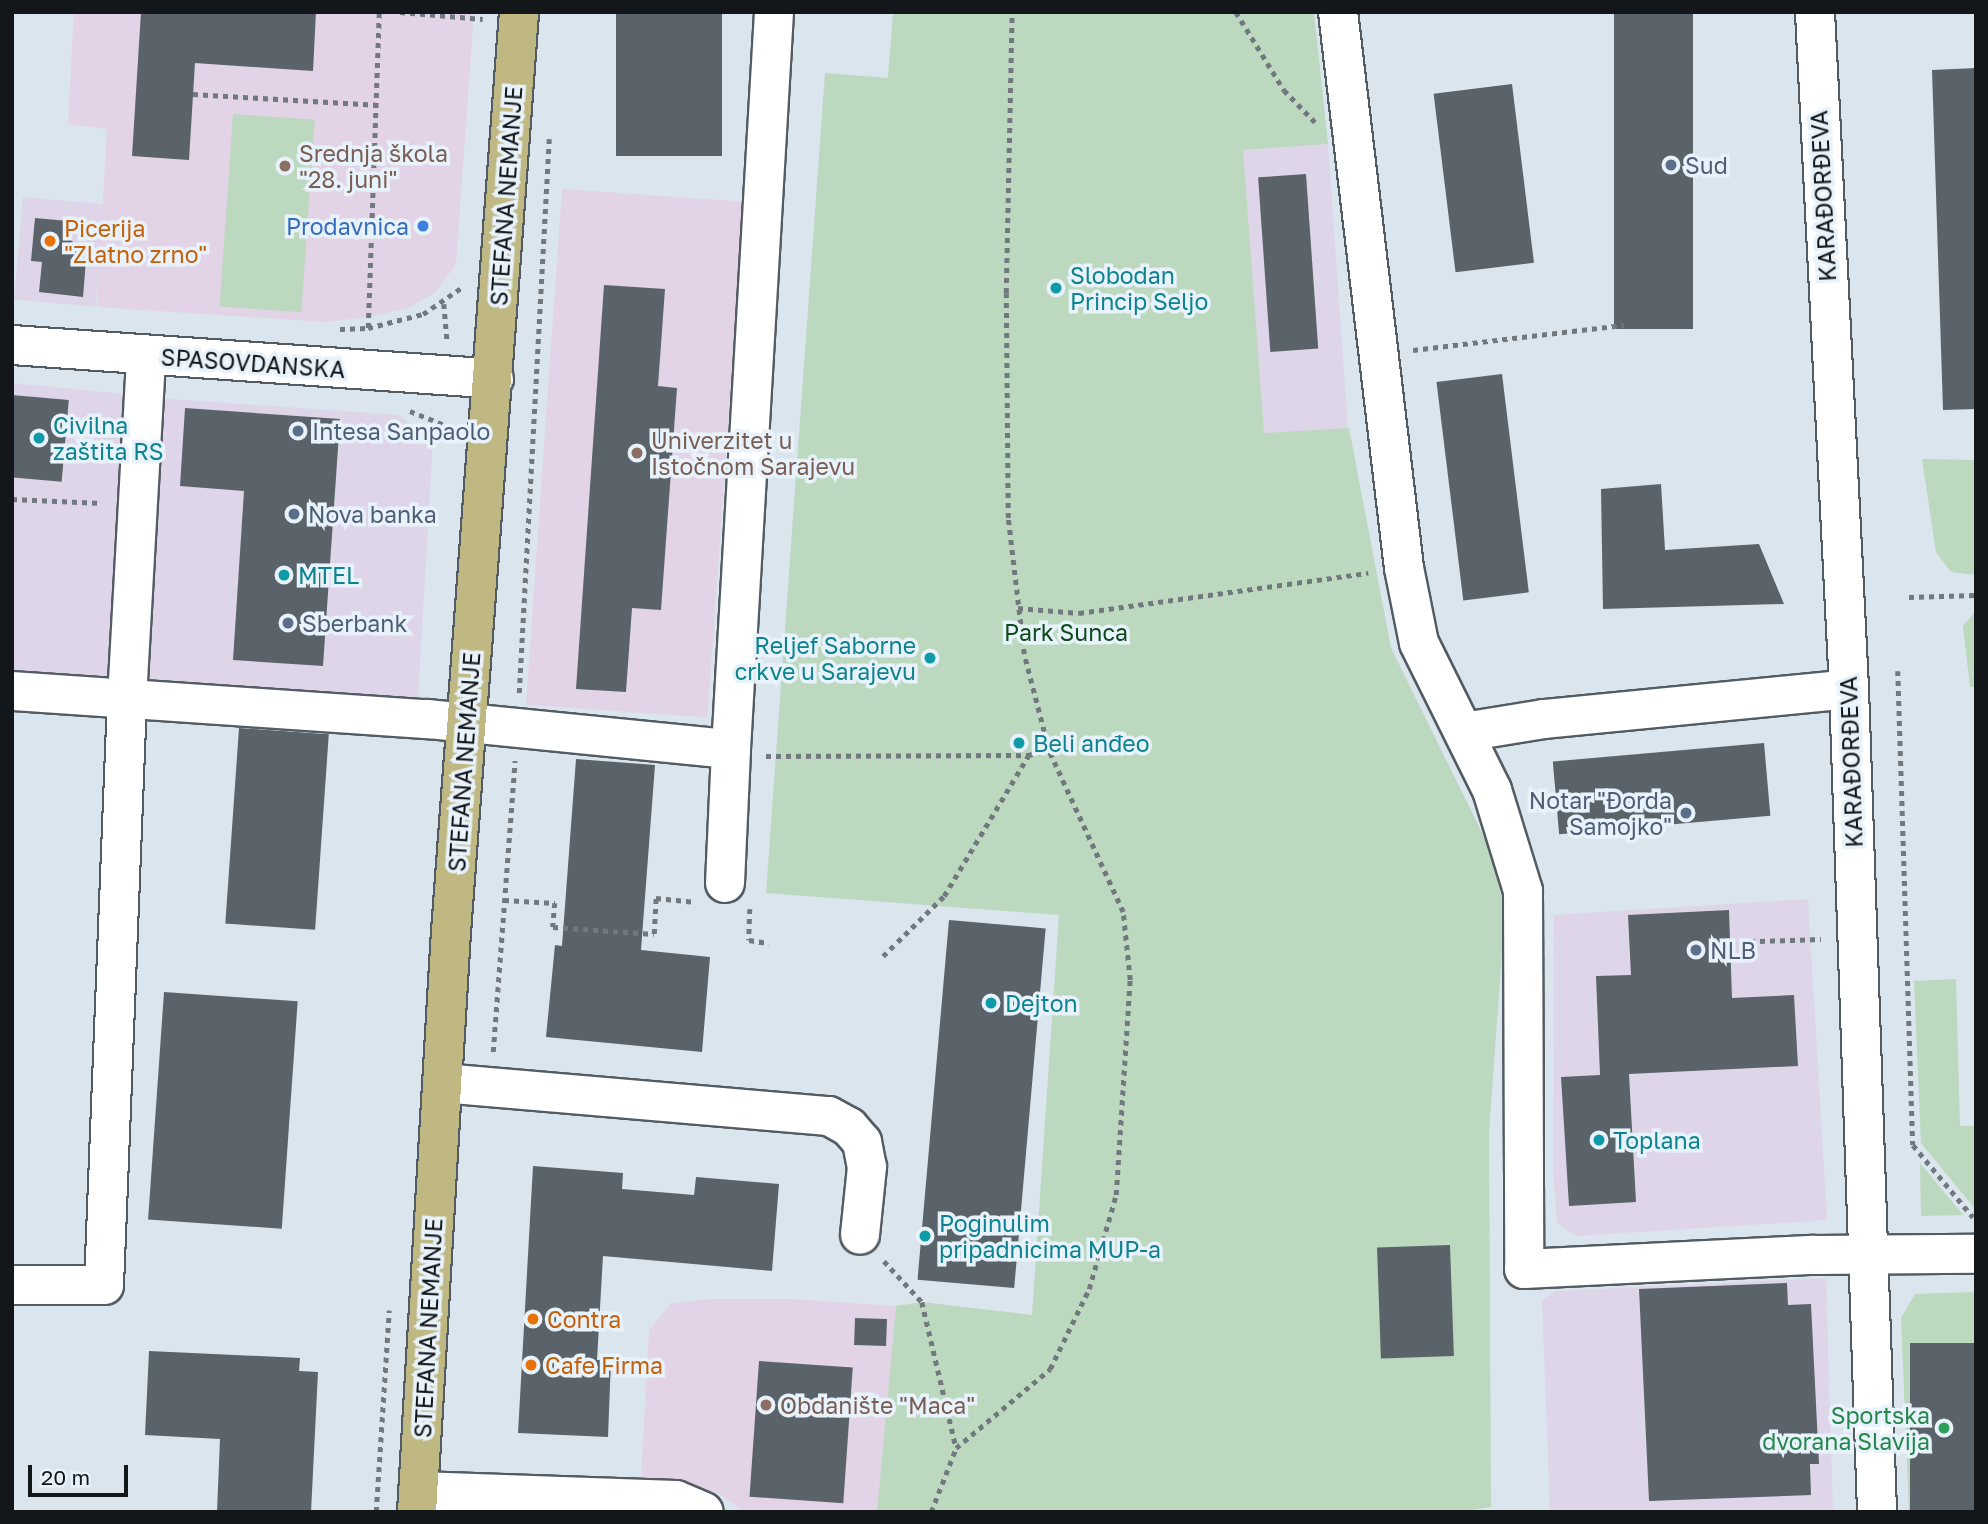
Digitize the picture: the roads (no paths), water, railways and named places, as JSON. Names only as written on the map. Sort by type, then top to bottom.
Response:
[{"type":"main road","name":"STEFANA NEMANJE","points":[[417,1501],[442,1083],[494,379],[497,20]]},
{"type":"street","points":[[726,898],[748,752],[774,12]]},
{"type":"street","points":[[1338,12],[1404,568],[1427,667],[1464,732],[1504,822],[1523,891],[1524,1269],[1870,1254],[1976,1254]]},
{"type":"street","name":"KARAĐORĐEVA","points":[[1815,12],[1849,689],[1877,1512]]},
{"type":"street","name":"SPASOVDANSKA","points":[[12,345],[494,379]]},
{"type":"street","points":[[12,1285],[104,1285],[127,699],[146,356]]},
{"type":"street","points":[[1464,732],[1544,719],[1849,689]]},
{"type":"street","points":[[12,691],[518,727],[748,752]]},
{"type":"street","points":[[442,1083],[491,1085],[829,1116],[849,1127],[862,1142],[867,1167],[860,1235]]},
{"type":"street","points":[[417,1501],[676,1500],[704,1512]]},
{"type":"place","name":"Sud","points":[[1671,165]]},
{"type":"place","name":"Srednja škola \"28. juni\"","points":[[285,166]]},
{"type":"place","name":"Prodavnica","points":[[423,226]]},
{"type":"place","name":"Picerija \"Zlatno zrno\"","points":[[50,241]]},
{"type":"place","name":"Slobodan Princip Seljo","points":[[1056,288]]},
{"type":"place","name":"Intesa Sanpaolo","points":[[298,431]]},
{"type":"place","name":"Civilna zaštita RS","points":[[39,438]]},
{"type":"place","name":"Univerzitet u Istočnom Sarajevu","points":[[637,453]]},
{"type":"place","name":"Nova banka","points":[[294,514]]},
{"type":"place","name":"MTEL","points":[[284,575]]},
{"type":"place","name":"Sberbank","points":[[288,623]]},
{"type":"place","name":"Reljef Saborne crkve u Sarajevu","points":[[930,658]]},
{"type":"place","name":"Beli anđeo","points":[[1019,743]]},
{"type":"place","name":"Notar \"Đorda Samojko\"","points":[[1686,813]]},
{"type":"place","name":"NLB","points":[[1696,950]]},
{"type":"place","name":"Dejton","points":[[991,1003]]},
{"type":"place","name":"Toplana","points":[[1599,1140]]},
{"type":"place","name":"Poginulim pripadnicima MUP-a","points":[[925,1236]]},
{"type":"place","name":"Contra","points":[[533,1319]]},
{"type":"place","name":"Cafe Firma","points":[[531,1365]]},
{"type":"place","name":"Obdanište \"Maca\"","points":[[766,1405]]},
{"type":"place","name":"Sportska dvorana Slavija","points":[[1944,1428]]},
{"type":"park label","name":"Park Sunca","points":[[1066,632]]}]
